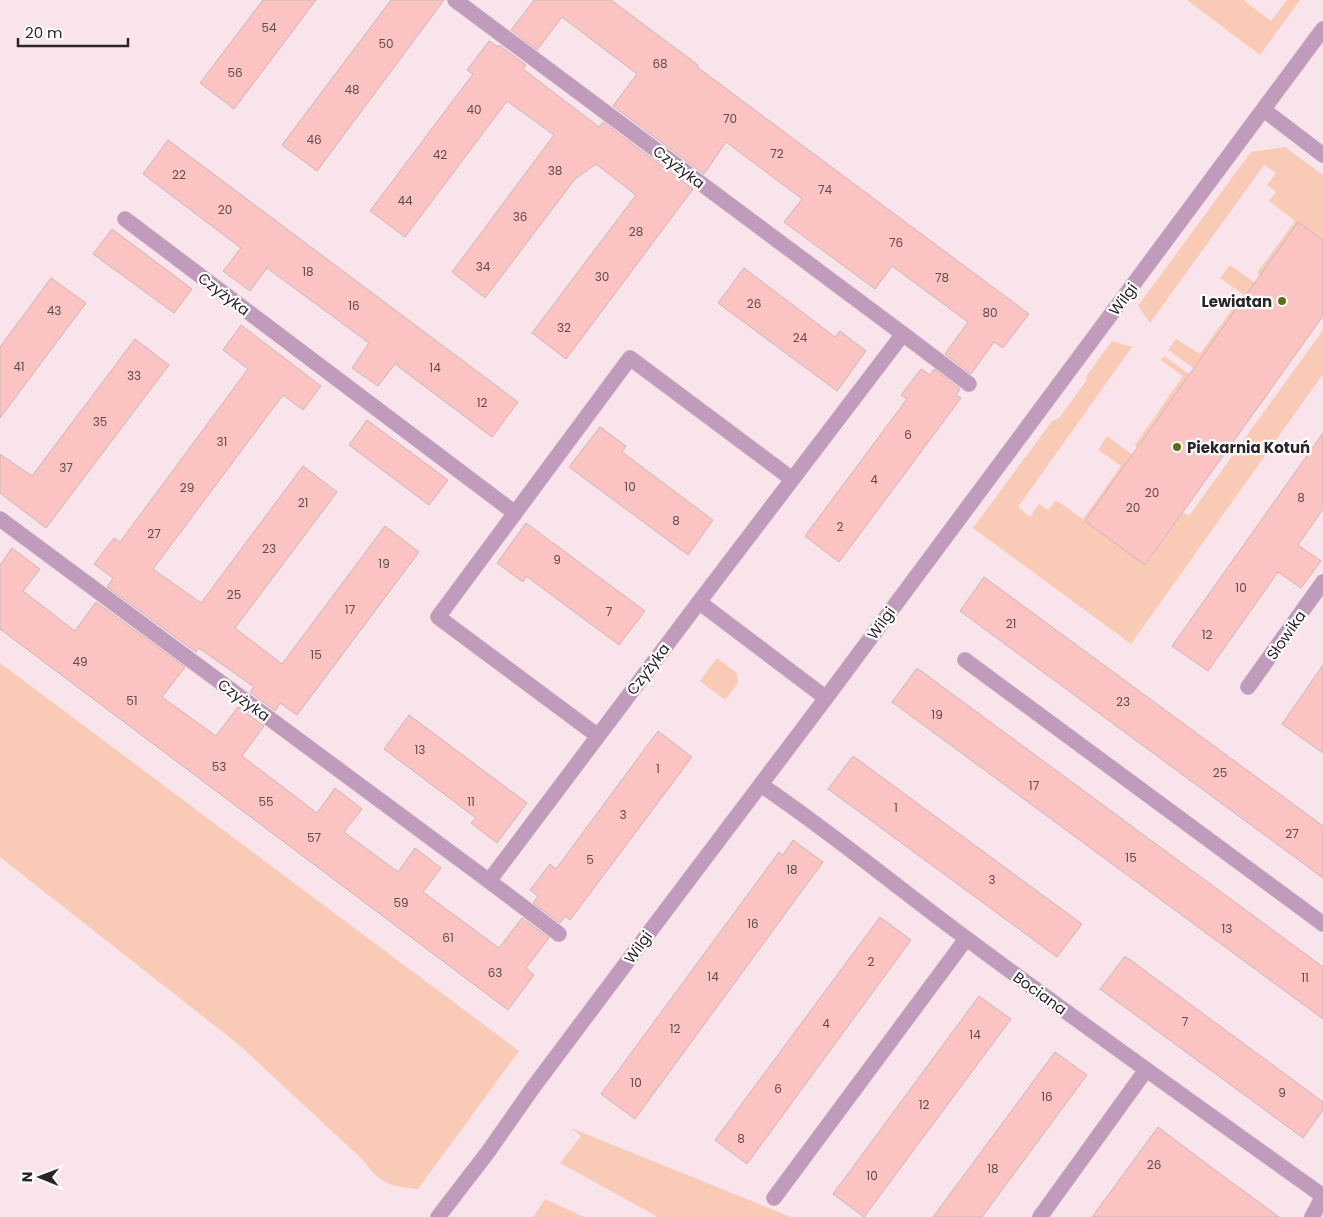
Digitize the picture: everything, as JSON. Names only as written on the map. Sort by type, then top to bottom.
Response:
[{"type":"street","name":"Czyżyka","points":[[455,0],[969,384]]},
{"type":"street","name":"Wilgi","points":[[438,1217],[1323,29]]},
{"type":"street","points":[[1264,110],[1323,155]]},
{"type":"street","name":"Czyżyka","points":[[125,219],[515,513]]},
{"type":"street","name":"Czyżyka","points":[[489,881],[903,334]]},
{"type":"street","points":[[598,736],[438,618],[630,358],[792,479]]},
{"type":"street","name":"Czyżyka","points":[[0,520],[559,934]]},
{"type":"street","name":"Słowika","points":[[1248,688],[1323,582]]},
{"type":"street","points":[[699,602],[826,698]]},
{"type":"street","points":[[966,660],[1323,924]]},
{"type":"street","name":"Bociana","points":[[760,785],[791,806],[966,939],[1323,1196],[1312,1217]]},
{"type":"street","points":[[774,1198],[966,939]]},
{"type":"street","points":[[1040,1217],[1146,1070]]},
{"type":"shaded area","points":[[1187,0],[1243,0],[1271,21],[1287,0],[1300,0],[1260,55]]},
{"type":"shaded area","points":[[1285,147],[1323,175],[1323,240],[1298,223],[1260,276],[1257,273],[1295,221],[1269,201],[1276,192],[1267,185],[1276,173],[1264,165],[1150,323],[1138,306],[1251,152]]},
{"type":"shaded area","points":[[1230,265],[1255,283],[1208,349],[1269,393],[1255,412],[1168,350],[1176,339],[1200,354],[1243,294],[1220,278]]},
{"type":"shaded area","points":[[1323,330],[1323,374],[1131,644],[973,528],[1052,421],[1059,418],[1112,341],[1132,347],[1018,507],[1030,517],[1039,504],[1048,510],[1056,500],[1083,519],[1121,466],[1098,450],[1107,436],[1133,455],[1085,521],[1146,565],[1183,512],[1189,516]]},
{"type":"shaded area","points":[[1164,356],[1250,418],[1237,437],[1175,394],[1137,448],[1135,445],[1183,376],[1161,360]]},
{"type":"shaded area","points":[[717,658],[737,673],[738,683],[725,700],[700,681]]},
{"type":"shaded area","points":[[0,663],[519,1051],[418,1189],[399,1187],[380,1179],[362,1159],[238,1044],[0,857]]},
{"type":"shaded area","points":[[571,1128],[791,1217],[658,1217],[560,1163],[581,1136]]},
{"type":"shaded area","points":[[545,1199],[584,1217],[533,1217]]},
{"type":"building","points":[[263,0],[316,0],[234,109],[200,83]]},
{"type":"building","points":[[391,0],[444,0],[317,171],[282,145]]},
{"type":"building","points":[[534,0],[611,0],[698,65],[697,67],[1029,314],[1003,348],[994,342],[971,374],[945,354],[968,322],[892,266],[875,289],[784,222],[802,199],[726,142],[704,174],[613,106],[637,74],[562,17],[537,50],[511,30]]},
{"type":"building","points":[[489,41],[498,47],[499,45],[526,65],[523,69],[599,127],[603,122],[693,189],[566,359],[532,333],[636,195],[596,164],[575,179],[485,298],[452,272],[554,135],[507,101],[405,237],[370,211],[473,74],[467,70]]},
{"type":"building","points":[[168,140],[518,402],[492,437],[395,364],[378,386],[352,368],[369,343],[267,268],[250,291],[223,271],[241,248],[143,174]]},
{"type":"building","points":[[1298,222],[1323,240],[1323,316],[1145,565],[1085,521]]},
{"type":"building","points":[[112,229],[192,289],[174,313],[93,254]]},
{"type":"building","points":[[744,268],[835,337],[840,331],[866,351],[837,391],[718,303]]},
{"type":"building","points":[[51,278],[86,303],[0,418],[0,347]]},
{"type":"building","points":[[241,325],[321,386],[303,410],[283,395],[153,569],[201,603],[303,466],[337,492],[235,628],[282,664],[385,526],[419,552],[297,715],[280,703],[275,711],[250,692],[254,687],[199,648],[196,652],[107,587],[113,578],[94,564],[114,538],[120,542],[248,369],[223,350]]},
{"type":"building","points":[[135,339],[169,365],[46,528],[0,493],[0,454],[32,476]]},
{"type":"building","points":[[921,369],[930,375],[934,369],[960,389],[956,395],[961,398],[839,562],[805,536],[907,399],[901,395]]},
{"type":"building","points":[[367,420],[448,480],[429,505],[349,445]]},
{"type":"building","points":[[600,427],[626,446],[622,452],[713,520],[688,555],[569,467]]},
{"type":"building","points":[[1323,433],[1323,509],[1298,545],[1321,561],[1301,588],[1278,572],[1208,671],[1172,646]]},
{"type":"building","points":[[526,523],[645,611],[619,645],[526,576],[523,582],[497,563]]},
{"type":"building","points":[[12,548],[40,569],[23,591],[75,631],[96,602],[185,667],[162,697],[216,736],[238,707],[264,726],[242,756],[317,813],[335,788],[362,809],[344,832],[398,872],[415,848],[441,868],[423,892],[499,948],[522,918],[549,938],[526,968],[534,975],[508,1010],[0,629],[0,565]]},
{"type":"building","points":[[984,577],[1323,826],[1323,878],[960,611]]},
{"type":"building","points":[[1323,665],[1323,753],[1282,724]]},
{"type":"building","points":[[917,668],[1323,967],[1323,1019],[892,702]]},
{"type":"building","points":[[409,715],[527,803],[497,843],[471,823],[476,818],[384,749]]},
{"type":"building","points":[[658,731],[692,757],[570,920],[565,916],[560,923],[533,903],[538,896],[530,890],[550,864],[556,869]]},
{"type":"building","points":[[853,756],[1082,924],[1057,957],[828,789]]},
{"type":"building","points":[[793,840],[823,862],[635,1119],[601,1094],[779,852],[783,855]]},
{"type":"building","points":[[880,917],[911,940],[747,1164],[715,1140]]},
{"type":"building","points":[[1125,956],[1323,1102],[1323,1110],[1303,1138],[1100,989]]},
{"type":"building","points":[[979,996],[1011,1019],[864,1217],[833,1194]]},
{"type":"building","points":[[1055,1052],[1087,1075],[982,1217],[933,1217]]},
{"type":"building","points":[[1158,1127],[1211,1167],[1279,1217],[1092,1217]]},
{"type":"place","name":"Lewiatan","points":[[1282,301]]},
{"type":"place","name":"Piekarnia Kotuń","points":[[1177,447]]}]
